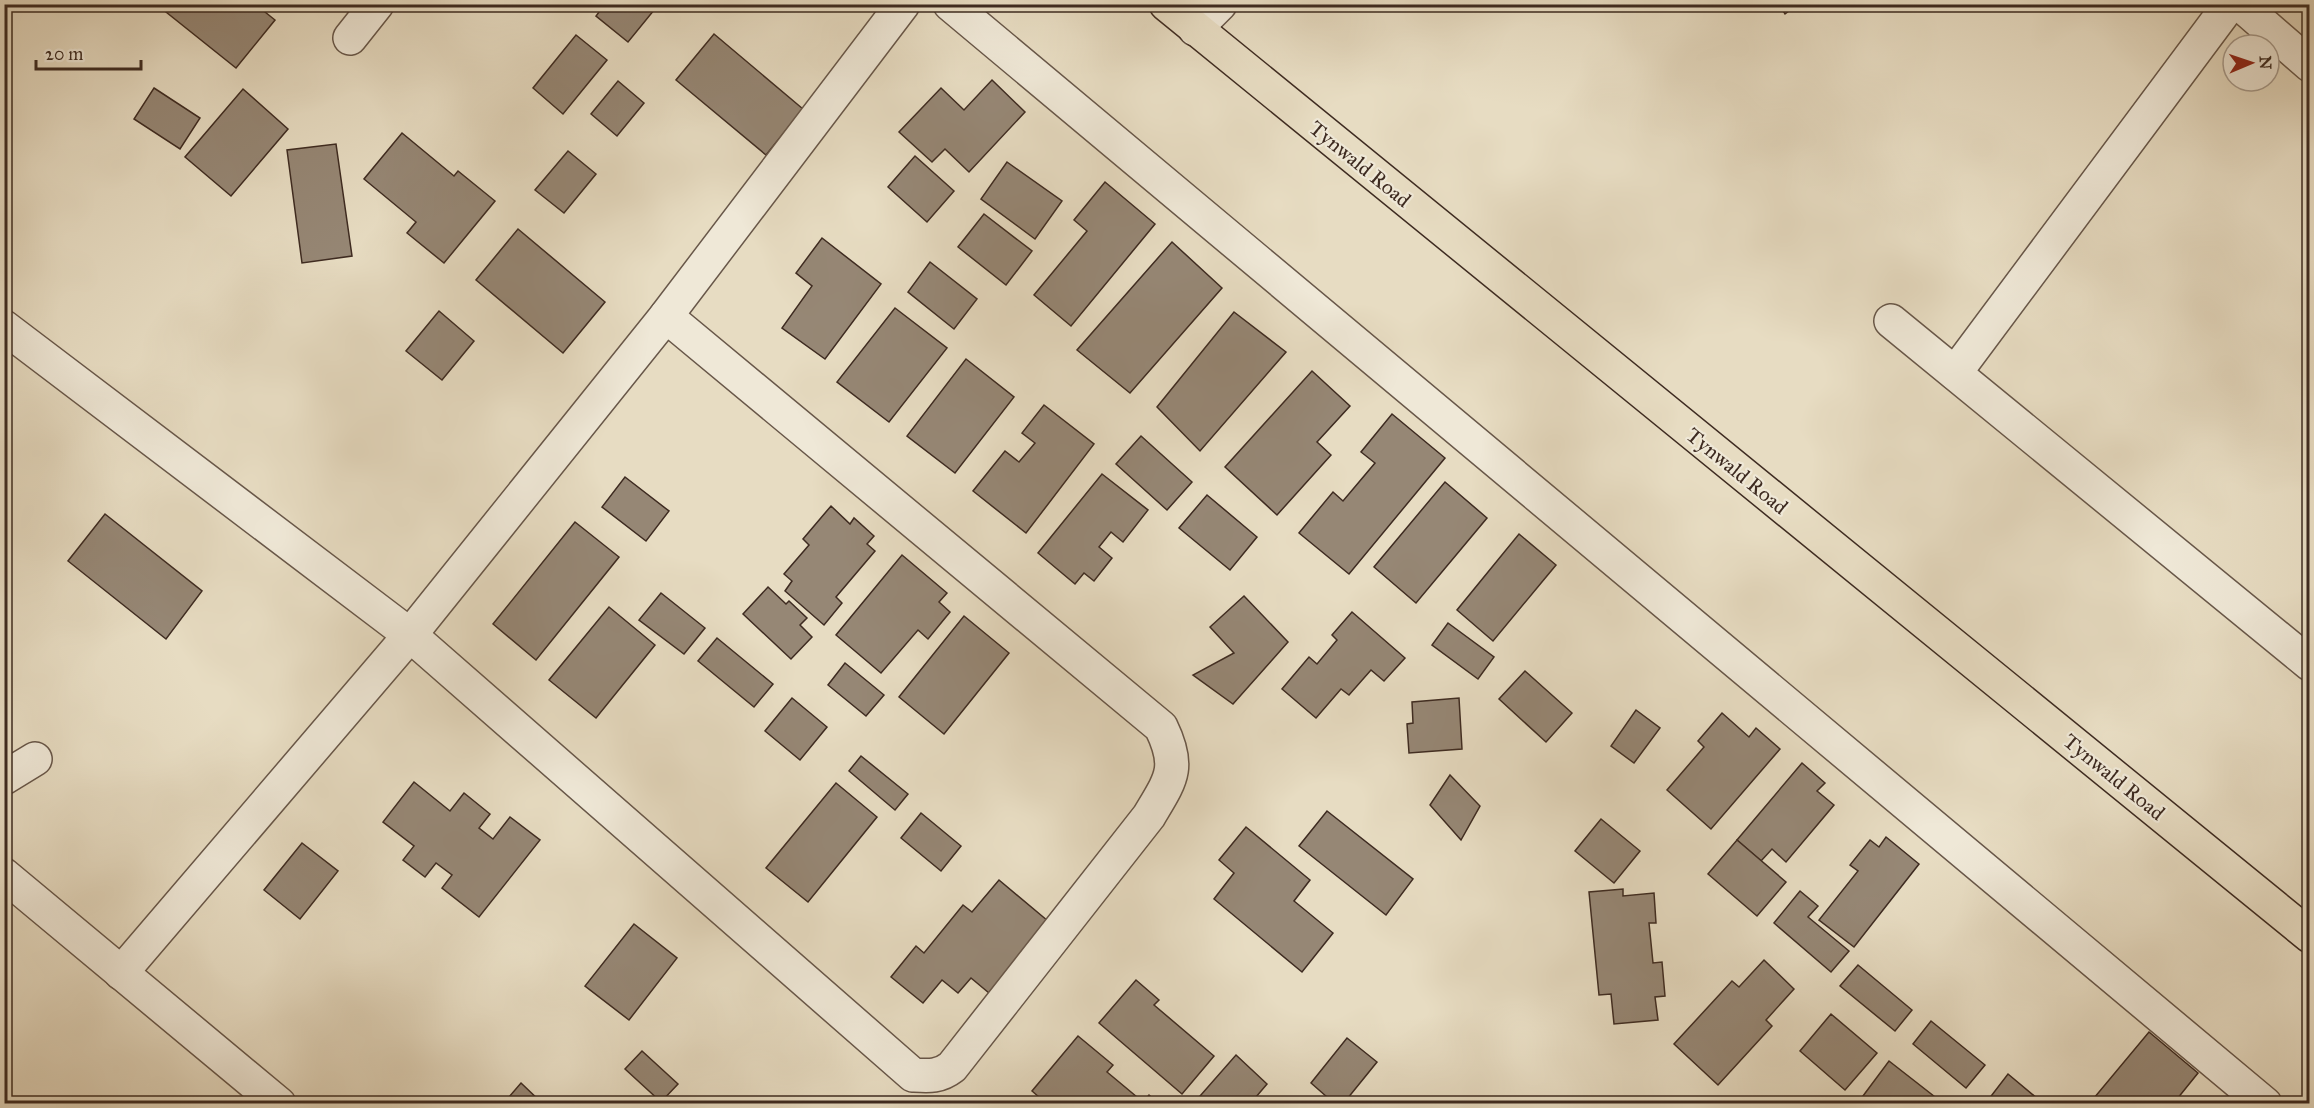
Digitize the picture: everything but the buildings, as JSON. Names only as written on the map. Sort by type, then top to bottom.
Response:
[{"type":"main road","name":"Tynwald Road","points":[[1166,4],[2310,936]]},
{"type":"street","points":[[350,38],[377,4]]},
{"type":"street","points":[[121,973],[410,635],[666,316],[903,4]]},
{"type":"street","points":[[950,4],[2265,1104]]},
{"type":"street","points":[[1195,29],[1220,4]]},
{"type":"street","points":[[1955,373],[2230,4]]},
{"type":"street","points":[[2240,4],[2310,65]]},
{"type":"street","points":[[4,327],[410,635],[913,1075],[934,1076],[944,1073],[952,1067],[1149,816],[1167,785],[1173,765],[1171,747],[1161,727],[666,316]]},
{"type":"street","points":[[1891,321],[2310,664]]},
{"type":"street","points":[[4,778],[35,759]]},
{"type":"street","points":[[4,875],[279,1104]]}]
